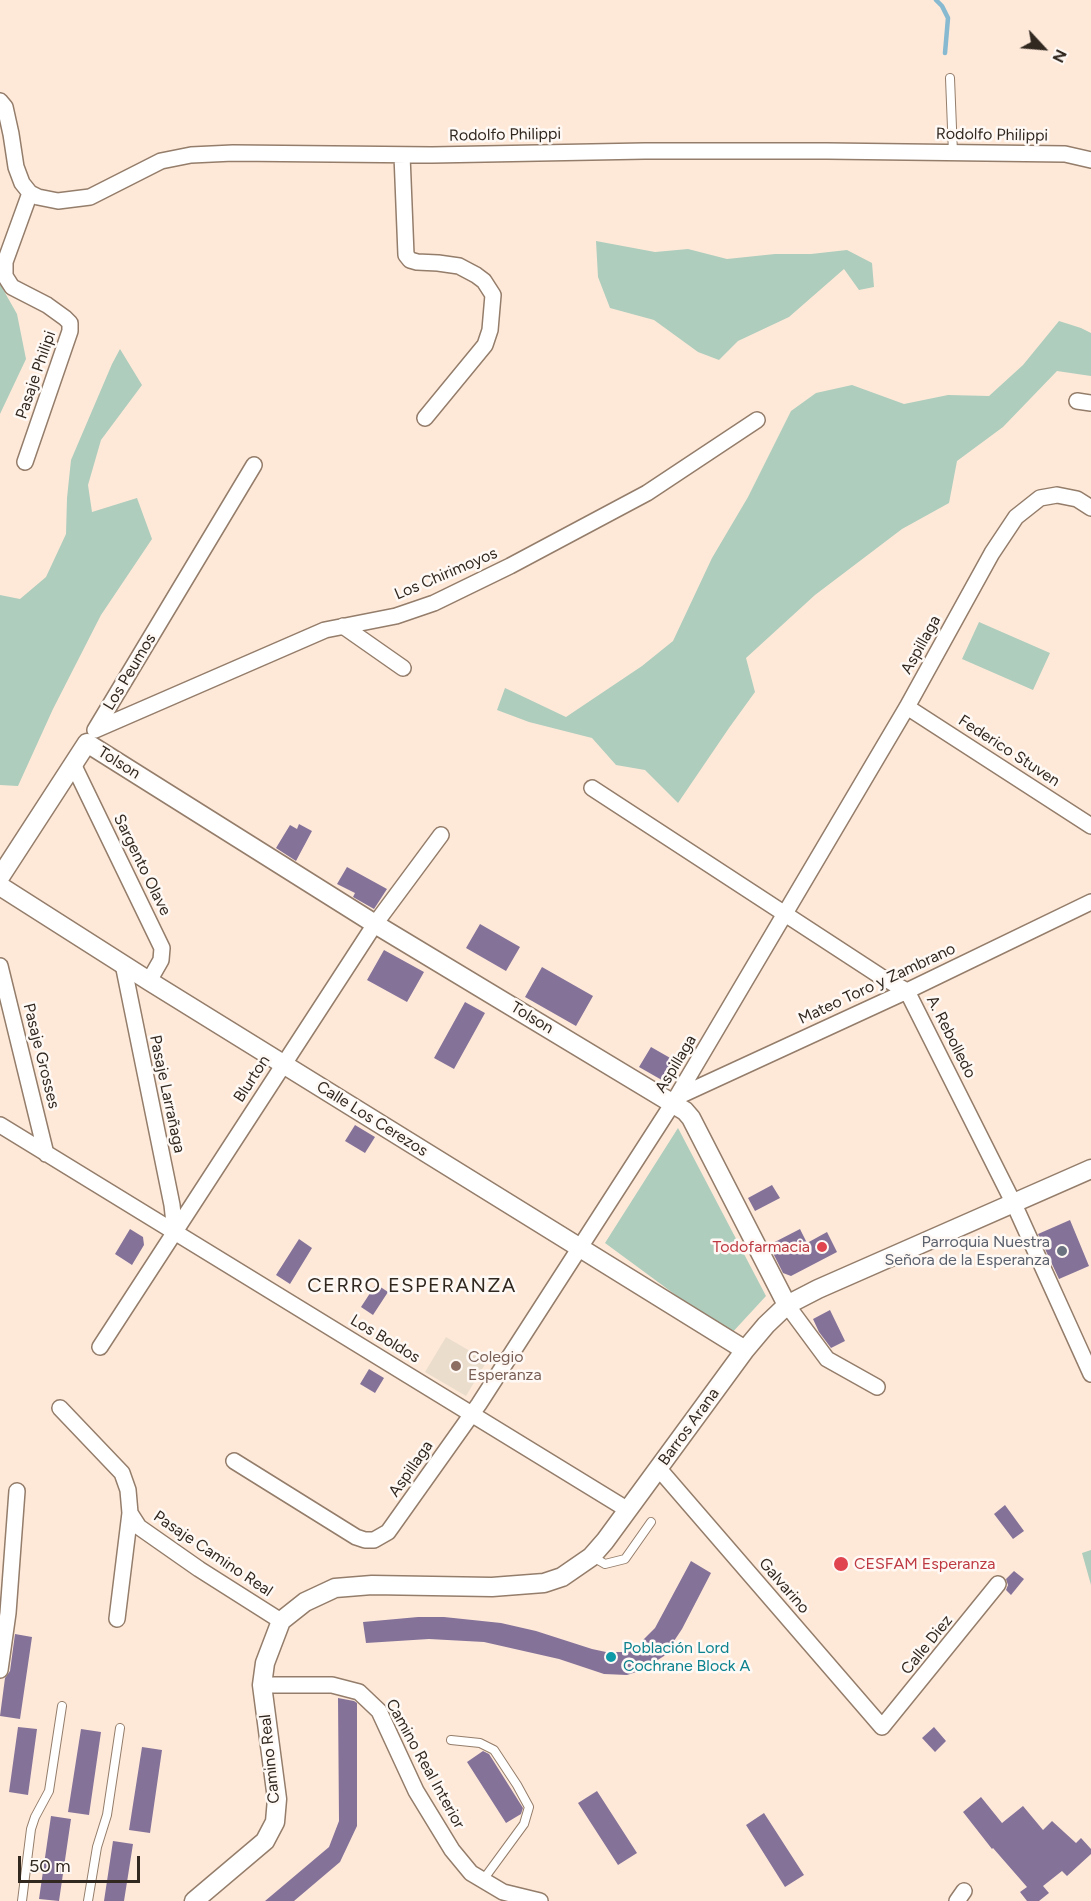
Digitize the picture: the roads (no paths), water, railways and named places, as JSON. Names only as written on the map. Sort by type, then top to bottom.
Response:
[{"type":"street","points":[[0,100],[5,107],[16,167],[22,183],[30,193]]},
{"type":"street","name":"Rodolfo Philippi","points":[[30,193],[58,201],[90,197],[161,161],[191,155],[233,153],[402,155],[645,151],[953,153],[1065,154],[1091,160]]},
{"type":"street","points":[[402,155],[406,255],[410,260],[417,262],[438,262],[459,266],[484,281],[493,295],[490,330],[485,345],[425,418]]},
{"type":"street","name":"Pasaje Philipi","points":[[25,462],[67,341],[70,323],[46,305],[12,287],[5,276],[5,262],[30,193]]},
{"type":"street","name":"Los Chirimoyos","points":[[91,736],[325,630],[396,616],[434,603],[510,566],[647,493],[757,420]]},
{"type":"street","name":"Los Peumos","points":[[0,877],[74,764],[254,465]]},
{"type":"street","name":"Aspillaga","points":[[234,1461],[356,1537],[374,1540],[388,1532],[472,1413],[675,1100],[907,707],[992,553],[1016,517],[1040,498],[1057,495],[1077,500],[1091,508]]},
{"type":"street","points":[[343,626],[403,668]]},
{"type":"street","name":"Federico Stuven","points":[[907,707],[1091,826]]},
{"type":"street","name":"Tolson","points":[[91,736],[375,924],[675,1100],[691,1118],[786,1305],[827,1359],[877,1387]]},
{"type":"street","name":"Sargento Olave","points":[[74,764],[162,948],[161,960],[149,981]]},
{"type":"street","name":"A. Rebolledo","points":[[592,788],[880,976],[907,991],[1014,1204],[1091,1374]]},
{"type":"street","name":"Blurton","points":[[100,1347],[375,924],[441,835]]},
{"type":"street","name":"Calle Los Cerezos","points":[[0,886],[149,981],[745,1350]]},
{"type":"street","name":"Mateo Toro y Zambrano","points":[[675,1100],[1091,902]]},
{"type":"street","name":"Pasaje Larrañaga","points":[[123,964],[172,1205],[175,1232]]},
{"type":"street","name":"Pasaje Grosses","points":[[0,966],[46,1154]]},
{"type":"street","name":"Los Boldos","points":[[0,1125],[628,1510]]},
{"type":"street","name":"Barros Arana","points":[[281,1621],[305,1602],[335,1588],[372,1585],[492,1587],[544,1583],[562,1577],[591,1557],[745,1350],[786,1305],[1091,1169]]},
{"type":"street","name":"Pasaje Camino Real","points":[[60,1408],[122,1473],[128,1490],[130,1513],[117,1619]]},
{"type":"street","name":"Galvarino","points":[[659,1468],[882,1727]]},
{"type":"street","points":[[0,1670],[8,1612],[18,1491]]},
{"type":"street","name":"Pasaje Camino Real","points":[[130,1513],[139,1527],[199,1569],[281,1621]]},
{"type":"street","name":"Calle Diez","points":[[882,1727],[998,1584]]},
{"type":"street","name":"Camino Real","points":[[194,1901],[265,1841],[275,1822],[277,1799],[262,1685],[265,1663],[281,1621]]},
{"type":"street","name":"Camino Real Interior","points":[[262,1685],[332,1685],[359,1692],[379,1711],[416,1791],[452,1850],[471,1873],[502,1892],[540,1901]]},
{"type":"lane","points":[[950,78],[953,153]]},
{"type":"lane","points":[[591,1557],[605,1564],[625,1559],[651,1522]]},
{"type":"lane","points":[[22,1901],[31,1829],[49,1791],[62,1706]]},
{"type":"lane","points":[[88,1901],[97,1847],[108,1815],[120,1728]]},
{"type":"lane","points":[[451,1740],[480,1743],[494,1750],[529,1807],[524,1824],[483,1880]]},
{"type":"waterway","points":[[936,0],[948,18],[945,53]]},
{"type":"place","name":"Todofarmacia","points":[[822,1247]]},
{"type":"place","name":"Parroquia Nuestra Señora de la Esperanza","points":[[1062,1251]]},
{"type":"place","name":"Colegio Esperanza","points":[[456,1366]]},
{"type":"place","name":"CESFAM Esperanza","points":[[841,1564]]},
{"type":"place","name":"Población Lord Cochrane Block A","points":[[611,1657]]},
{"type":"district","name":"CERRO ESPERANZA","points":[[412,1286]]}]
